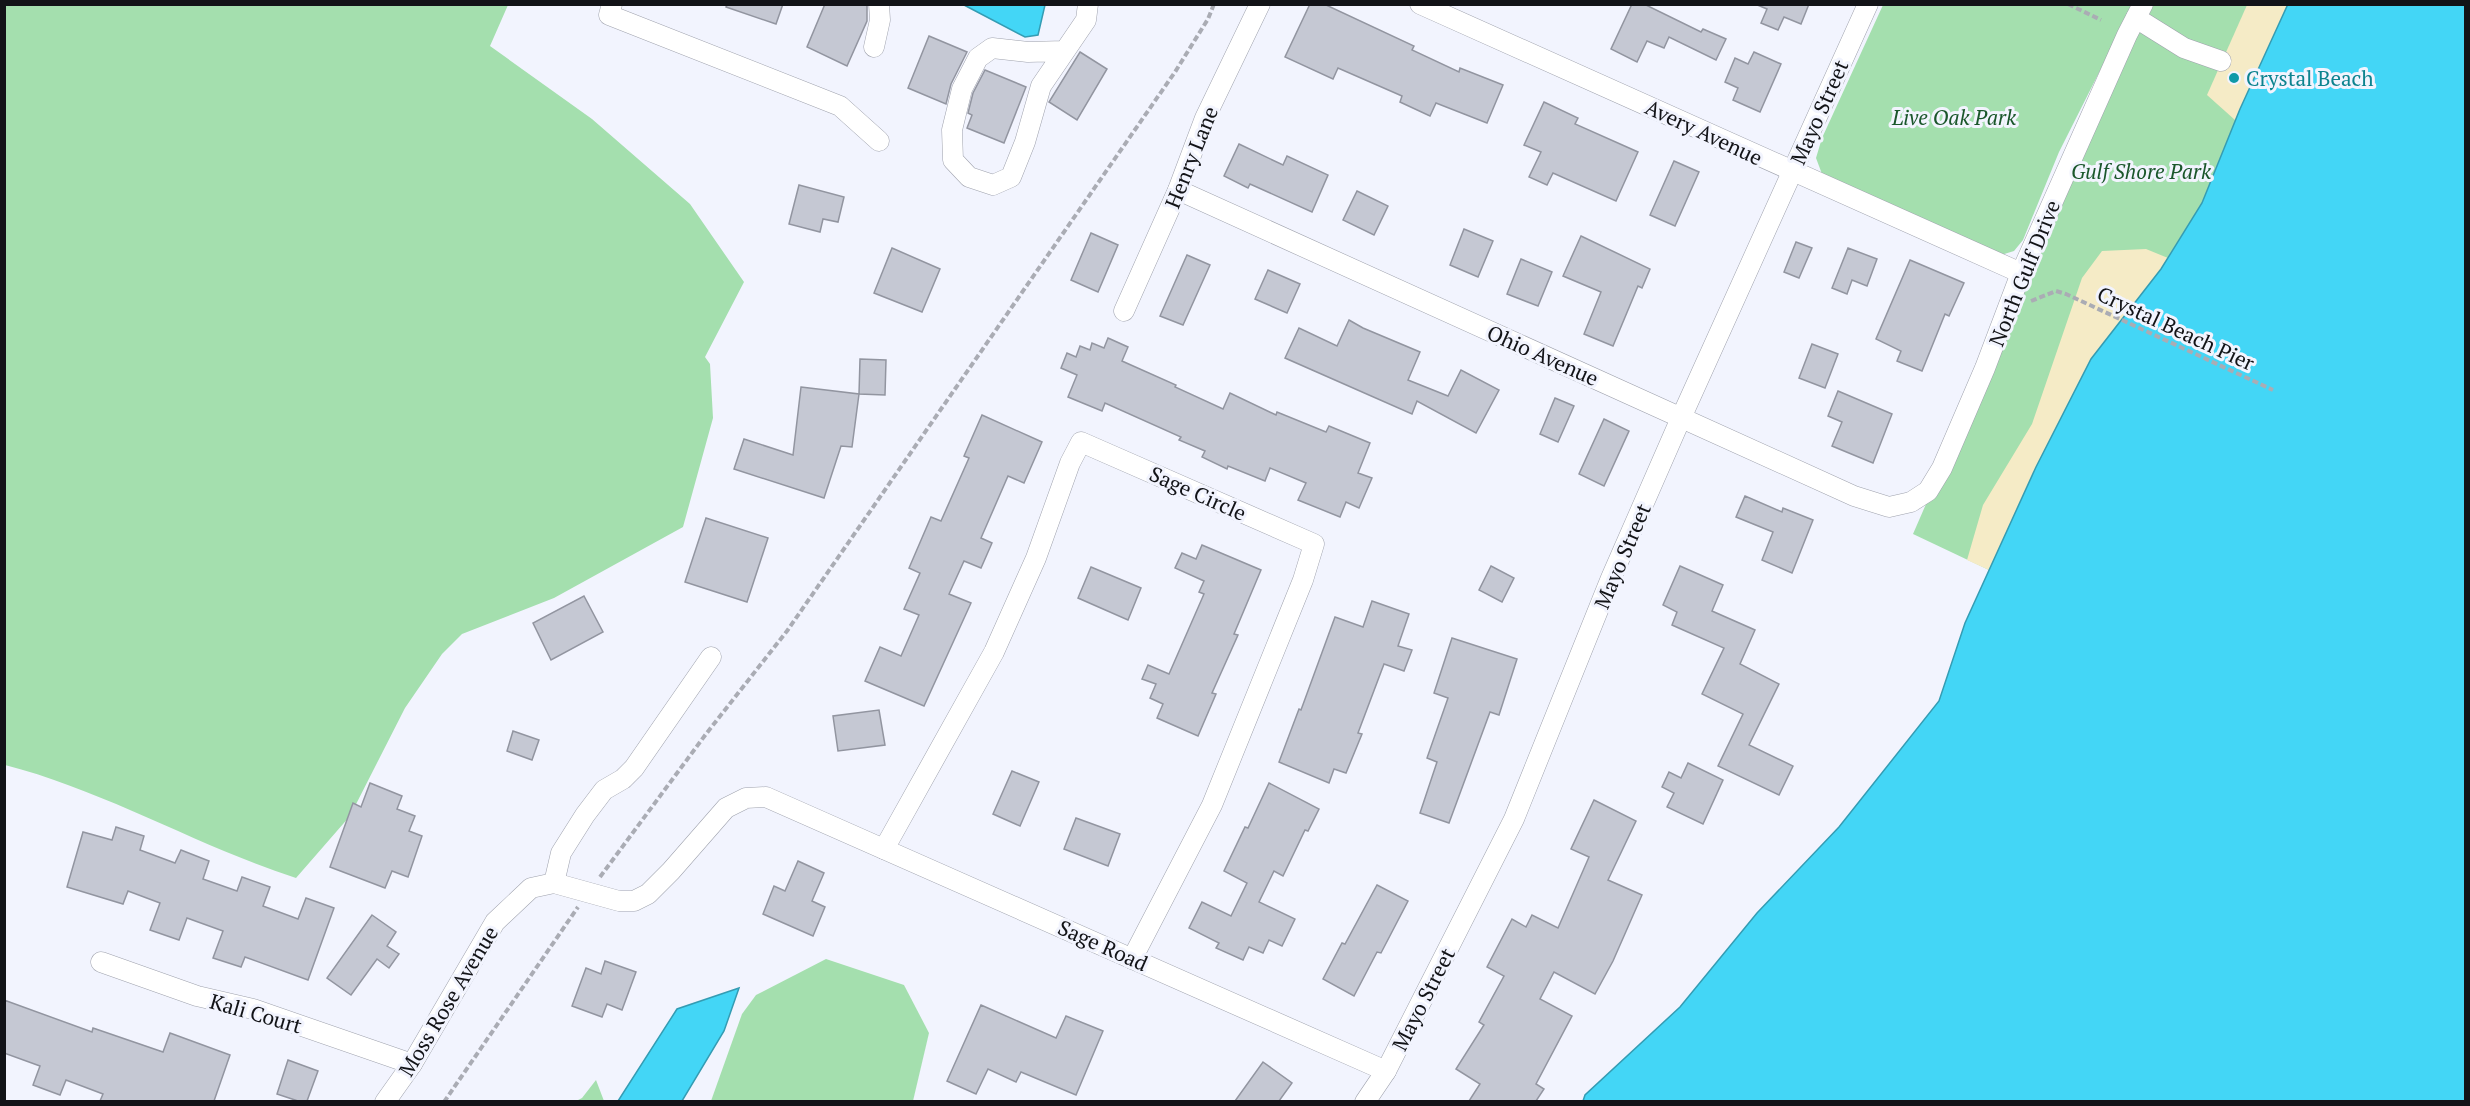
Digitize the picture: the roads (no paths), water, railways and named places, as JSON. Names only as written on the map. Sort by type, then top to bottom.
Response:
[{"type":"street","points":[[874,47],[880,20],[879,4]]},
{"type":"street","name":"Henry Lane","points":[[1124,311],[1178,190],[1205,118],[1260,4]]},
{"type":"street","name":"Avery Avenue","points":[[1420,4],[2021,273]]},
{"type":"street","name":"Mayo Street","points":[[1365,1101],[1386,1071],[1514,819],[1611,578],[1868,4]]},
{"type":"street","points":[[610,10],[840,106],[879,141]]},
{"type":"street","points":[[2140,11],[2184,48],[2221,61]]},
{"type":"street","name":"North Gulf Drive","points":[[1911,502],[1928,491],[1942,468],[1985,368],[2021,273],[2140,11]]},
{"type":"street","points":[[1064,51],[1028,52],[993,48],[978,58],[962,90],[952,130],[953,160],[969,177],[993,185],[1011,177],[1025,142],[1041,86],[1064,51],[1087,12]]},
{"type":"street","name":"Ohio Avenue","points":[[1178,190],[1854,496],[1889,507],[1911,502]]},
{"type":"street","name":"Sage Circle","points":[[884,849],[994,652],[1036,558],[1070,463],[1081,442],[1314,544],[1303,580],[1212,806],[1132,959]]},
{"type":"street","points":[[554,883],[561,853],[585,815],[604,790],[634,768],[711,657]]},
{"type":"street","name":"Sage Road","points":[[554,883],[619,901],[634,901],[648,894],[671,872],[726,808],[746,798],[766,796],[1386,1071]]},
{"type":"street","name":"Moss Rose Avenue","points":[[385,1101],[412,1064],[495,922],[531,888],[554,883]]},
{"type":"street","name":"Kali Court","points":[[101,962],[197,996],[253,1009],[412,1064]]},
{"type":"water","points":[[2288,4],[2465,5],[2465,1101],[1583,1101],[1585,1095],[1680,1007],[1757,913],[1839,827],[1939,701],[1965,623],[2036,467],[2091,359],[2161,269],[2202,203],[2240,109]]},
{"type":"water","points":[[964,5],[1045,5],[1038,35],[1025,37]]},
{"type":"water","points":[[739,988],[724,1031],[682,1101],[618,1101],[677,1009]]},
{"type":"place","name":"Crystal Beach","points":[[2234,78]]},
{"type":"park label","name":"Live Oak Park","points":[[1954,117]]},
{"type":"park label","name":"Gulf Shore Park","points":[[2141,171]]}]
